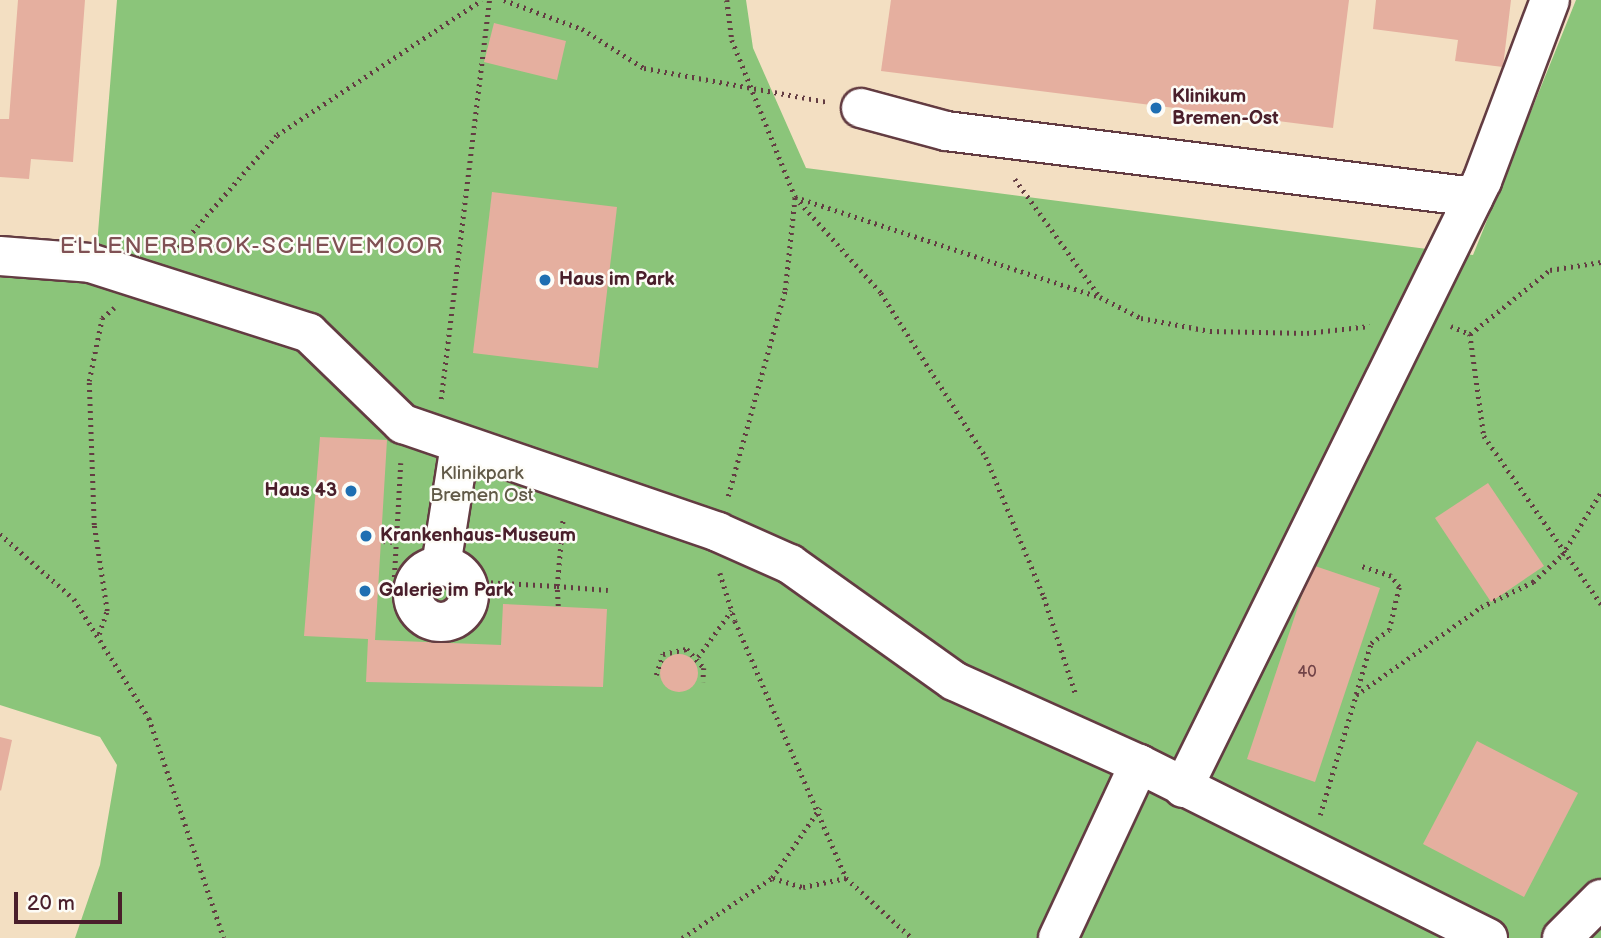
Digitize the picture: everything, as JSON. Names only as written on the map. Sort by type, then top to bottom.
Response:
[{"type":"lane","points":[[1183,788],[1474,197],[1550,0]]},
{"type":"lane","points":[[861,108],[985,136],[1474,197]]},
{"type":"lane","points":[[0,256],[90,263],[309,333],[433,435],[567,478],[718,532],[790,564],[954,681],[1139,764],[1488,938]]},
{"type":"lane","points":[[433,435],[441,566]]},
{"type":"lane","points":[[441,566],[463,576],[469,592],[458,617],[441,623],[417,610],[413,591],[425,570],[441,566]]},
{"type":"lane","points":[[1058,938],[1139,764]]},
{"type":"lane","points":[[1562,938],[1601,899]]},
{"type":"path","points":[[413,591],[394,590],[396,542],[433,435],[489,0]]},
{"type":"path","points":[[504,0],[582,29],[644,68],[861,108]]},
{"type":"path","points":[[727,0],[732,40],[794,197],[881,293],[986,457],[1044,597],[1092,745]]},
{"type":"path","points":[[985,136],[1100,297]]},
{"type":"path","points":[[794,197],[1100,297],[1141,318],[1210,331],[1307,333],[1414,321],[1470,334]]},
{"type":"path","points":[[794,197],[785,290],[718,532],[721,580],[732,611],[821,807],[846,878],[912,938]]},
{"type":"path","points":[[1470,334],[1550,270],[1601,262]]},
{"type":"path","points":[[1470,334],[1484,436],[1562,555],[1601,604]]},
{"type":"path","points":[[558,606],[557,586],[567,478]]},
{"type":"path","points":[[1356,695],[1481,607],[1533,582],[1562,555],[1601,492]]},
{"type":"path","points":[[0,534],[74,599],[149,718],[224,938]]},
{"type":"path","points":[[383,541],[396,542]]},
{"type":"path","points":[[1310,849],[1371,643],[1389,630],[1399,587],[1391,576],[1360,566]]},
{"type":"path","points":[[469,592],[484,582],[608,590]]},
{"type":"path","points":[[703,681],[698,657],[732,611]]},
{"type":"path","points":[[656,675],[657,664],[673,649],[698,657]]},
{"type":"path","points":[[682,938],[772,878],[821,807]]},
{"type":"path","points":[[772,878],[803,887],[846,878]]},
{"type":"green space","name":"Klinikpark Bremen Ost","points":[[117,0],[746,0],[753,48],[806,168],[1473,255],[1576,0],[1601,0],[1601,938],[75,938],[100,865],[117,765],[100,737],[0,705],[0,240],[97,245]]},
{"type":"building","points":[[18,0],[85,0],[73,162],[31,159],[29,179],[0,177],[0,119],[9,119]]},
{"type":"building","points":[[891,0],[1349,0],[1333,128],[881,71]]},
{"type":"building","points":[[1376,0],[1511,0],[1503,67],[1455,61],[1458,40],[1373,29]]},
{"type":"building","points":[[494,23],[566,41],[557,80],[484,62]]},
{"type":"building","name":"Haus im Park","points":[[492,192],[617,207],[598,368],[473,353]]},
{"type":"building","points":[[320,437],[387,440],[375,640],[501,645],[503,604],[607,609],[603,687],[366,682],[368,639],[304,636]]},
{"type":"building","points":[[1488,483],[1544,566],[1491,602],[1435,518]]},
{"type":"building","points":[[1312,565],[1380,588],[1315,782],[1247,759]]},
{"type":"building","points":[[679,654],[693,659],[698,673],[693,687],[679,692],[665,687],[660,673],[665,659]]},
{"type":"building","points":[[0,737],[12,740],[1,791],[0,790]]},
{"type":"building","points":[[1477,741],[1578,793],[1524,897],[1423,844]]},
{"type":"place","name":"Klinikum Bremen-Ost","points":[[1156,108]]},
{"type":"place","name":"Haus im Park","points":[[545,280]]},
{"type":"place","name":"Haus 43","points":[[351,491]]},
{"type":"place","name":"Krankenhaus-Museum","points":[[366,536]]},
{"type":"place","name":"Galerie im Park","points":[[365,591]]},
{"type":"district","name":"ELLENERBROK-SCHEVEMOOR","points":[[252,246]]}]
